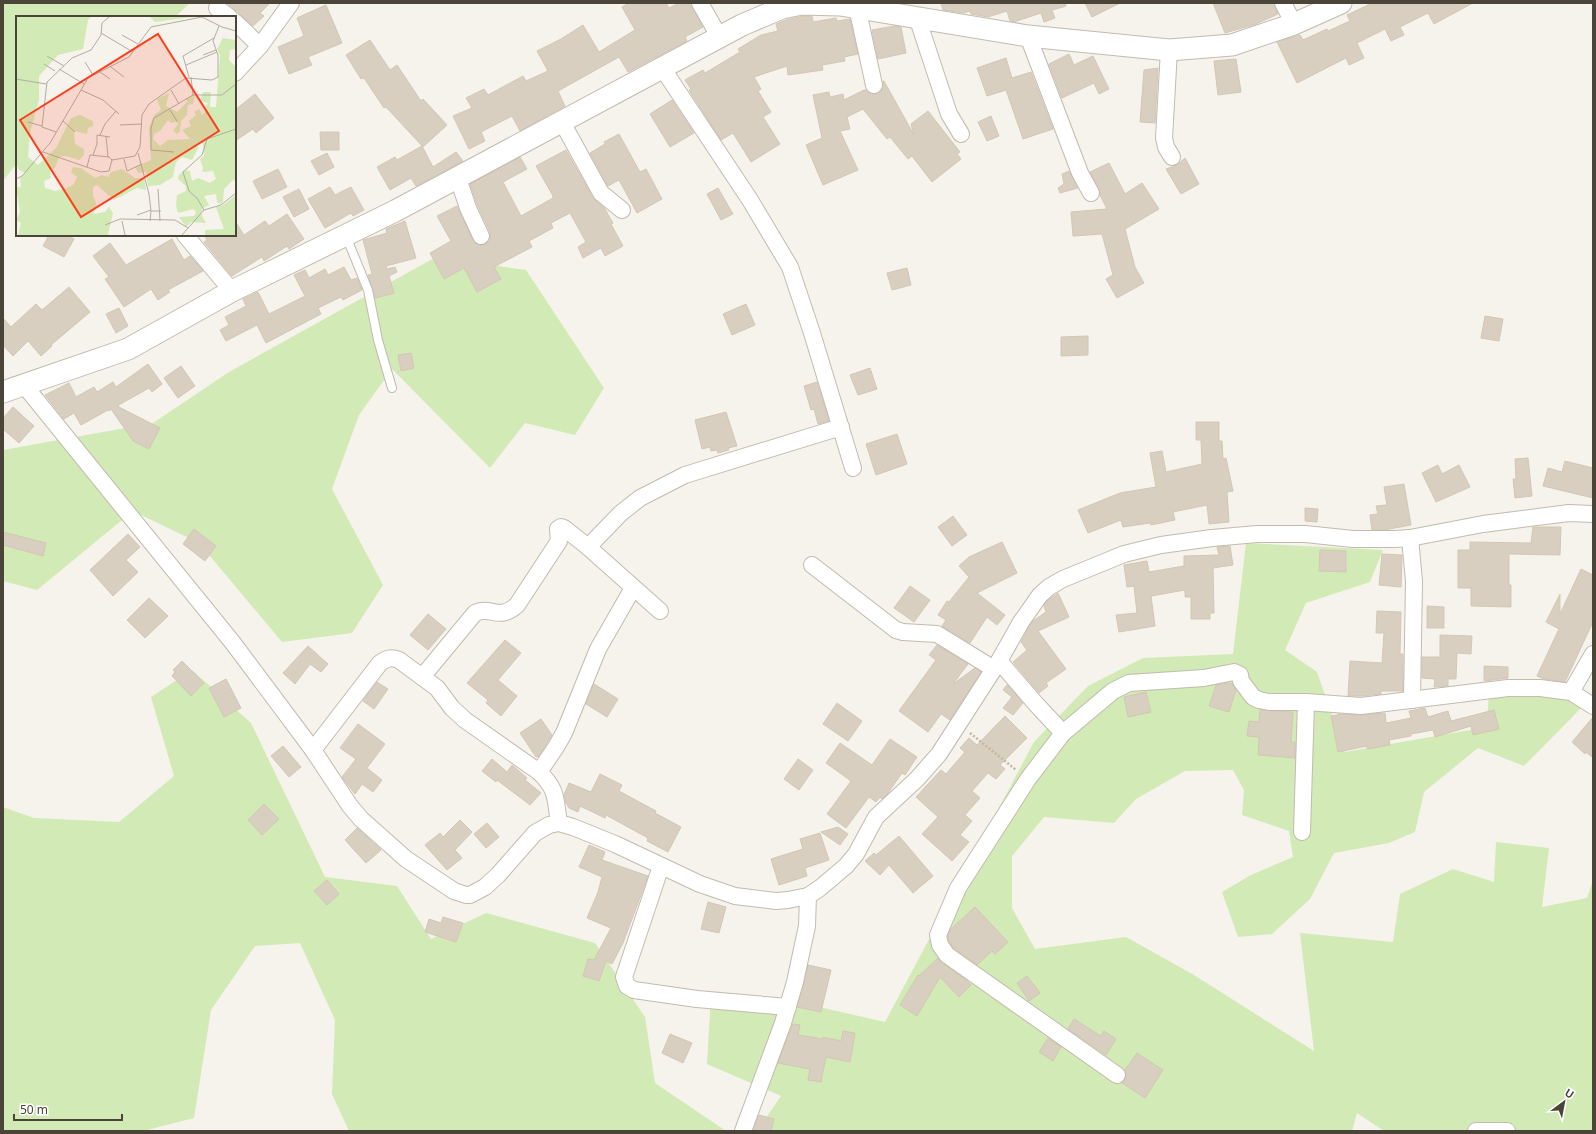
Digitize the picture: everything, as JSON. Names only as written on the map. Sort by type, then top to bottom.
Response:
[{"type":"street","points":[[236,72],[260,46],[291,3]]},
{"type":"street","points":[[700,3],[720,38]]},
{"type":"street","points":[[1283,3],[1294,24]]},
{"type":"street","points":[[3,392],[128,349],[232,291],[346,236],[458,178],[663,69],[742,25],[782,8],[802,4],[846,5],[1028,36],[1169,50],[1232,45],[1294,24],[1341,3]]},
{"type":"street","points":[[846,5],[874,85]]},
{"type":"street","points":[[917,17],[949,114],[960,134]]},
{"type":"street","points":[[236,23],[260,46]]},
{"type":"street","points":[[1028,36],[1080,173],[1091,193]]},
{"type":"street","points":[[1169,50],[1164,138],[1166,147],[1172,157]]},
{"type":"street","points":[[663,69],[750,200],[790,267],[798,288],[854,468]]},
{"type":"street","points":[[562,122],[601,193],[622,210]]},
{"type":"street","points":[[458,178],[468,208],[481,236]]},
{"type":"street","points":[[186,236],[232,291]]},
{"type":"street","points":[[24,385],[233,643],[312,750],[350,806],[361,819],[406,859],[460,893],[470,895],[478,892],[498,875],[535,834],[549,825],[559,823],[573,826],[706,886],[735,896],[776,901],[808,896],[834,877],[851,860],[856,854],[876,817],[917,779],[939,754],[997,665],[1021,622],[1040,595],[1049,587],[1063,579],[1124,554],[1161,546],[1212,538],[1256,534],[1305,534],[1353,539],[1410,538],[1483,524],[1569,513],[1593,514]]},
{"type":"street","points":[[588,547],[621,513],[640,498],[685,475],[842,427]]},
{"type":"street","points":[[422,677],[475,613],[479,611],[486,611],[500,614],[511,610],[517,605],[559,541],[560,528],[564,528],[588,547],[660,611]]},
{"type":"street","points":[[1410,538],[1414,581],[1412,700]]},
{"type":"street","points":[[812,565],[896,630],[903,632],[937,634],[997,665],[1063,733]]},
{"type":"street","points":[[539,772],[564,733],[598,648],[633,588]]},
{"type":"street","points":[[1571,692],[1593,654]]},
{"type":"street","points":[[312,750],[380,663],[386,658],[393,658],[399,660],[442,693],[452,708],[465,720],[539,772],[551,785],[554,792],[559,823]]},
{"type":"street","points":[[1117,1075],[947,955],[940,945],[938,935],[958,888],[1028,779],[1063,733],[1113,691],[1129,683],[1204,678],[1234,672],[1240,675],[1241,681],[1253,697],[1269,702],[1306,702],[1361,706],[1508,688],[1540,688],[1571,692],[1593,706]]},
{"type":"street","points":[[1302,832],[1306,702]]},
{"type":"street","points":[[661,866],[624,977],[627,986],[634,990],[697,999],[788,1007]]},
{"type":"street","points":[[743,1131],[788,1007],[807,926],[808,896]]},
{"type":"street","points":[[1476,1131],[1507,1131]]},
{"type":"lane","points":[[346,236],[368,290],[378,340],[392,388]]},
{"type":"path","points":[[959,724],[1028,779]]},
{"type":"green space","points":[[3,3],[190,3],[176,16],[16,16],[16,164],[3,181]]},
{"type":"green space","points":[[436,257],[526,270],[604,388],[575,435],[525,423],[490,468],[392,369],[359,415],[332,489],[383,585],[352,633],[282,642],[199,543],[133,511],[37,590],[3,581],[3,450],[153,423],[229,372]]},
{"type":"green space","points":[[1246,543],[1383,550],[1370,582],[1306,603],[1285,650],[1317,672],[1345,752],[1487,727],[1489,689],[1591,698],[1524,766],[1478,748],[1424,792],[1415,832],[1389,843],[1334,853],[1310,899],[1272,934],[1238,937],[1222,892],[1251,875],[1293,857],[1289,831],[1242,815],[1244,790],[1233,770],[1185,771],[1136,799],[1114,823],[1044,817],[1012,856],[1012,908],[1035,949],[1126,937],[1194,975],[1314,1051],[1300,933],[1393,942],[1400,894],[1453,869],[1494,882],[1496,842],[1549,848],[1542,907],[1587,898],[1593,880],[1593,1131],[1384,1131],[1357,1113],[1352,1131],[757,1131],[781,1096],[707,1064],[711,995],[797,1002],[885,1022],[1034,742],[1088,686],[1143,658],[1233,654]]},
{"type":"green space","points":[[192,670],[251,723],[325,877],[397,886],[431,939],[486,913],[595,943],[645,1017],[655,1083],[726,1131],[349,1131],[332,1094],[335,1020],[300,943],[255,946],[211,1010],[194,1118],[143,1131],[3,1131],[3,807],[34,818],[119,822],[174,776],[151,697]]},
{"type":"building","points":[[227,3],[270,3],[260,13],[264,16],[253,26]]},
{"type":"building","points":[[629,3],[666,3],[669,8],[679,3],[691,3],[703,27],[685,37],[687,41],[628,72],[619,57],[558,91],[565,106],[520,131],[512,116],[481,132],[485,141],[469,149],[453,116],[472,108],[466,98],[484,89],[488,95],[523,76],[526,81],[548,71],[537,51],[561,39],[583,25],[599,52],[635,30],[622,7]]},
{"type":"building","points":[[941,3],[1065,3],[1066,6],[1052,10],[1055,18],[1044,22],[1041,13],[1014,22],[1010,21],[1007,11],[988,17],[971,14],[970,11],[964,13],[943,10]]},
{"type":"building","points":[[1085,3],[1120,3],[1092,17]]},
{"type":"building","points":[[1213,3],[1274,3],[1278,14],[1256,24],[1225,33]]},
{"type":"building","points":[[1372,3],[1473,3],[1434,24],[1428,13],[1400,27],[1404,35],[1391,41],[1385,29],[1357,43],[1364,58],[1349,65],[1346,58],[1297,83],[1277,42],[1300,35],[1303,40],[1327,29],[1328,31],[1350,21],[1347,15]]},
{"type":"building","points":[[326,5],[342,43],[308,57],[312,65],[289,74],[278,47],[304,36],[297,18]]},
{"type":"building","points":[[803,16],[812,16],[813,22],[836,18],[837,21],[850,19],[858,54],[844,57],[845,61],[822,65],[823,70],[788,75],[787,66],[754,77],[761,89],[758,91],[771,112],[763,117],[780,144],[751,162],[733,133],[721,140],[689,90],[691,89],[685,80],[703,70],[705,73],[740,52],[738,49],[761,35],[778,31],[776,24]]},
{"type":"building","points":[[894,26],[901,27],[906,53],[878,59],[872,30]]},
{"type":"building","points":[[370,40],[390,70],[397,65],[421,101],[423,99],[447,125],[423,147],[386,107],[384,108],[364,78],[361,79],[346,55]]},
{"type":"building","points":[[1069,54],[1074,65],[1093,56],[1109,89],[1099,94],[1094,83],[1062,98],[1049,64]]},
{"type":"building","points":[[1006,58],[1012,78],[1031,72],[1053,129],[1023,139],[1006,90],[987,96],[977,68]]},
{"type":"building","points":[[1236,59],[1241,92],[1218,95],[1214,61]]},
{"type":"building","points":[[1158,68],[1155,123],[1140,122],[1144,70]]},
{"type":"building","points":[[883,81],[914,135],[911,124],[928,111],[960,152],[957,154],[961,159],[932,182],[912,156],[908,159],[890,137],[887,139],[863,109],[847,117],[850,129],[840,131],[858,170],[823,185],[806,145],[822,138],[813,95],[829,92],[830,97],[843,94],[844,100],[864,90],[871,94],[876,94],[883,88]]},
{"type":"building","points":[[255,94],[274,118],[256,133],[253,129],[236,140],[236,109]]},
{"type":"building","points":[[672,100],[694,133],[670,147],[650,114]]},
{"type":"building","points":[[991,116],[999,136],[987,141],[978,122]]},
{"type":"building","points":[[320,132],[339,132],[339,150],[321,150]]},
{"type":"building","points":[[619,134],[640,172],[646,169],[662,199],[637,213],[619,180],[608,186],[590,153],[605,144],[604,142]]},
{"type":"building","points":[[422,146],[433,167],[456,152],[463,161],[416,186],[411,178],[390,190],[377,167],[395,157],[397,160]]},
{"type":"building","points":[[566,150],[593,198],[605,209],[623,246],[605,256],[601,248],[583,258],[578,247],[586,242],[570,213],[551,223],[553,228],[529,241],[532,247],[494,267],[501,279],[477,292],[464,268],[444,279],[430,253],[451,241],[437,216],[457,206],[473,240],[480,245],[485,244],[490,237],[490,232],[477,204],[470,184],[520,157],[527,169],[503,182],[521,216],[553,198],[536,166]]},
{"type":"building","points":[[327,153],[334,167],[319,175],[311,161]]},
{"type":"building","points":[[1185,158],[1199,184],[1181,194],[1166,169],[1177,165]]},
{"type":"building","points":[[1109,163],[1125,194],[1142,183],[1159,209],[1125,229],[1135,267],[1144,283],[1117,298],[1106,279],[1113,275],[1102,234],[1073,236],[1071,212],[1107,209],[1100,195],[1099,188],[1090,172]]},
{"type":"building","points":[[278,169],[287,187],[262,199],[253,181]]},
{"type":"building","points":[[1069,171],[1078,188],[1060,193],[1058,188],[1064,184],[1062,174]]},
{"type":"building","points":[[330,187],[335,195],[351,187],[364,210],[353,216],[351,213],[325,228],[308,199]]},
{"type":"building","points":[[718,188],[733,214],[721,220],[707,194]]},
{"type":"building","points":[[299,189],[309,209],[294,217],[283,197]]},
{"type":"building","points":[[287,214],[304,239],[289,249],[287,246],[264,261],[262,257],[232,276],[204,242],[207,240],[205,236],[236,236],[236,223],[244,235],[265,221],[269,226]]},
{"type":"building","points":[[405,221],[416,258],[386,266],[387,269],[395,267],[397,272],[389,276],[394,293],[375,298],[368,275],[372,274],[363,240],[387,233],[386,229]]},
{"type":"building","points":[[48,236],[68,236],[74,239],[64,257],[43,246]]},
{"type":"building","points":[[172,239],[184,260],[190,256],[203,271],[168,290],[170,292],[158,300],[151,289],[124,307],[105,279],[109,277],[93,256],[110,243],[126,265]]},
{"type":"building","points":[[344,267],[351,280],[357,278],[362,290],[343,300],[341,297],[318,308],[321,314],[266,343],[257,325],[226,341],[220,330],[229,325],[225,317],[246,306],[243,299],[258,292],[269,314],[305,296],[294,275],[305,270],[309,278],[325,269],[328,275]]},
{"type":"building","points":[[907,268],[911,285],[892,290],[887,273]]},
{"type":"building","points":[[69,287],[90,312],[51,345],[52,346],[41,356],[28,341],[13,356],[3,345],[3,318],[11,327],[36,304],[42,310]]},
{"type":"building","points":[[746,304],[755,325],[732,335],[723,314]]},
{"type":"building","points":[[119,308],[128,326],[116,333],[106,314]]},
{"type":"building","points":[[1485,316],[1503,319],[1499,341],[1481,338]]},
{"type":"building","points":[[1088,336],[1088,355],[1061,356],[1061,337]]},
{"type":"building","points":[[411,353],[414,368],[401,371],[398,355]]},
{"type":"building","points":[[148,364],[162,384],[152,392],[149,388],[117,406],[160,428],[149,449],[133,441],[111,409],[81,425],[74,413],[64,419],[45,395],[69,383],[76,397],[94,387],[97,392],[113,382],[116,387]]},
{"type":"building","points":[[181,366],[195,386],[178,398],[164,378]]},
{"type":"building","points":[[870,368],[877,389],[858,395],[850,375]]},
{"type":"building","points":[[817,382],[829,421],[818,424],[814,409],[811,410],[804,386]]},
{"type":"building","points":[[13,407],[34,426],[19,443],[3,429],[3,418]]},
{"type":"building","points":[[726,412],[737,446],[728,448],[729,450],[718,453],[717,450],[711,451],[710,447],[702,449],[695,420]]},
{"type":"building","points":[[1196,422],[1219,422],[1219,441],[1222,441],[1223,459],[1226,458],[1233,491],[1227,492],[1229,522],[1209,524],[1207,505],[1173,512],[1175,520],[1151,525],[1150,523],[1123,527],[1121,520],[1088,533],[1078,510],[1120,493],[1156,487],[1150,453],[1162,451],[1166,472],[1202,464],[1201,440],[1196,440]]},
{"type":"building","points":[[897,434],[907,464],[876,475],[866,444]]},
{"type":"building","points":[[1528,458],[1532,496],[1515,498],[1513,479],[1516,479],[1515,459]]},
{"type":"building","points":[[1565,461],[1593,468],[1593,498],[1543,486],[1548,468],[1562,472]]},
{"type":"building","points":[[1438,465],[1442,474],[1459,465],[1470,487],[1436,502],[1422,473]]},
{"type":"building","points":[[1404,484],[1411,525],[1384,530],[1372,530],[1370,515],[1378,514],[1376,506],[1387,505],[1384,487]]},
{"type":"building","points":[[1305,508],[1318,509],[1317,522],[1305,521]]},
{"type":"building","points":[[953,516],[967,535],[952,546],[938,527]]},
{"type":"building","points":[[1533,527],[1561,527],[1560,555],[1509,554],[1511,607],[1471,606],[1471,588],[1458,588],[1458,550],[1470,550],[1470,542],[1531,543]]},
{"type":"building","points":[[194,529],[216,546],[205,561],[183,544]]},
{"type":"building","points":[[3,532],[46,543],[43,556],[3,545]]},
{"type":"building","points":[[128,534],[140,547],[126,560],[138,572],[113,596],[90,570]]},
{"type":"building","points":[[1002,542],[1017,573],[977,593],[1005,615],[997,625],[987,617],[970,643],[942,626],[946,620],[938,615],[947,601],[949,602],[969,577],[959,566],[969,557]]},
{"type":"building","points":[[1230,546],[1233,565],[1213,568],[1214,613],[1210,613],[1210,619],[1191,619],[1191,597],[1185,597],[1185,590],[1151,596],[1155,626],[1119,632],[1116,615],[1137,613],[1134,586],[1127,587],[1124,565],[1147,561],[1149,572],[1184,566],[1184,556],[1219,555],[1217,547]]},
{"type":"building","points":[[1320,550],[1346,551],[1346,572],[1319,571]]},
{"type":"building","points":[[1382,554],[1402,555],[1401,587],[1379,585]]},
{"type":"building","points":[[1581,569],[1593,575],[1593,622],[1565,682],[1544,679],[1537,676],[1559,629],[1546,622],[1560,594],[1560,614]]},
{"type":"building","points":[[910,586],[930,600],[914,622],[894,608]]},
{"type":"building","points":[[1058,593],[1069,617],[1038,631],[1066,669],[1046,683],[1048,686],[1039,693],[1013,662],[1027,650],[1021,642],[1029,627],[1033,621],[1046,612],[1044,606],[1047,601]]},
{"type":"building","points":[[149,598],[168,616],[145,638],[127,620]]},
{"type":"building","points":[[1427,606],[1444,607],[1444,628],[1427,628]]},
{"type":"building","points":[[1377,611],[1401,612],[1400,654],[1403,654],[1403,691],[1381,691],[1381,694],[1348,696],[1350,661],[1382,663],[1384,633],[1376,633]]},
{"type":"building","points":[[428,614],[446,629],[428,650],[410,635]]},
{"type":"building","points":[[1440,635],[1472,636],[1471,654],[1457,653],[1456,679],[1448,679],[1448,686],[1434,687],[1435,679],[1422,678],[1422,657],[1440,657]]},
{"type":"building","points":[[505,640],[521,653],[498,680],[517,696],[501,716],[486,703],[488,700],[467,683]]},
{"type":"building","points":[[937,645],[968,664],[953,684],[975,668],[981,672],[950,720],[941,714],[928,732],[899,711],[936,660],[929,655]]},
{"type":"building","points":[[308,646],[328,664],[321,672],[310,664],[295,684],[283,673]]},
{"type":"building","points":[[182,661],[204,683],[191,696],[172,676],[175,672],[173,670]]},
{"type":"building","points":[[1484,666],[1508,667],[1508,678],[1484,681]]},
{"type":"building","points":[[226,679],[241,708],[224,717],[209,688]]},
{"type":"building","points":[[377,682],[388,689],[374,709],[363,701]]},
{"type":"building","points":[[1228,683],[1232,684],[1236,690],[1229,712],[1209,706],[1216,685]]},
{"type":"building","points":[[594,684],[618,699],[607,717],[586,704]]},
{"type":"building","points":[[1007,685],[1023,703],[1013,715],[1003,708],[1012,697],[1003,690]]},
{"type":"building","points":[[1146,692],[1151,712],[1128,717],[1124,697]]},
{"type":"building","points":[[837,703],[862,721],[848,741],[823,724]]},
{"type":"building","points":[[1425,708],[1428,717],[1448,711],[1451,721],[1494,710],[1499,729],[1473,735],[1471,726],[1435,737],[1433,730],[1389,740],[1390,745],[1367,749],[1367,746],[1338,752],[1331,716],[1338,714],[1360,715],[1385,713],[1386,723],[1411,718],[1409,711]]},
{"type":"building","points":[[1260,710],[1293,712],[1291,742],[1295,742],[1295,758],[1258,755],[1259,737],[1247,736],[1249,721],[1259,722]]},
{"type":"building","points":[[1005,716],[1027,738],[1000,765],[1005,769],[996,779],[988,773],[972,791],[980,798],[965,815],[972,821],[960,835],[969,842],[952,861],[922,834],[938,817],[916,797],[941,770],[946,774],[965,752],[960,748],[969,738],[977,745]]},
{"type":"building","points":[[1593,717],[1593,758],[1586,752],[1585,754],[1572,742]]},
{"type":"building","points":[[541,719],[552,735],[539,756],[536,757],[520,733]]},
{"type":"building","points":[[358,724],[385,744],[367,768],[382,780],[373,792],[362,784],[355,794],[342,777],[356,759],[340,748]]},
{"type":"building","points":[[890,739],[917,757],[905,775],[902,773],[882,799],[880,797],[876,802],[869,797],[846,828],[827,814],[851,781],[826,763],[840,743],[872,765]]},
{"type":"building","points":[[283,746],[301,767],[289,777],[271,756]]},
{"type":"building","points":[[492,759],[507,772],[512,765],[527,778],[525,780],[541,793],[530,805],[497,780],[496,782],[482,771]]},
{"type":"building","points":[[798,759],[813,770],[799,790],[784,779]]},
{"type":"building","points":[[600,774],[622,785],[619,791],[656,811],[655,813],[681,827],[668,852],[647,841],[648,838],[606,815],[605,818],[580,806],[578,812],[569,808],[564,795],[569,783],[591,792]]},
{"type":"building","points":[[264,804],[279,819],[262,835],[248,820]]},
{"type":"building","points":[[460,820],[472,832],[455,850],[462,858],[447,870],[425,845],[440,833],[443,837]]},
{"type":"building","points":[[487,823],[499,837],[486,848],[474,834]]},
{"type":"building","points":[[838,827],[848,834],[840,845],[821,832]]},
{"type":"building","points":[[357,828],[381,850],[366,863],[345,840]]},
{"type":"building","points":[[820,833],[829,860],[805,868],[807,876],[779,885],[771,859],[803,849],[800,839]]},
{"type":"building","points":[[899,836],[933,876],[913,893],[889,865],[880,875],[865,861],[874,853],[876,855]]},
{"type":"building","points":[[589,845],[605,852],[602,860],[648,876],[623,943],[612,964],[606,961],[599,981],[583,976],[588,959],[594,960],[611,928],[587,918],[598,892],[602,877],[579,867]]},
{"type":"building","points":[[327,880],[339,894],[327,905],[314,891]]},
{"type":"building","points":[[708,902],[726,907],[719,933],[701,929]]},
{"type":"building","points":[[975,907],[1008,942],[995,954],[992,951],[977,965],[954,948],[949,941],[948,936],[950,930]]},
{"type":"building","points":[[443,917],[463,923],[456,942],[425,932],[429,919],[441,923]]},
{"type":"building","points":[[938,958],[942,963],[971,985],[959,997],[940,977],[917,1016],[900,1005],[918,975],[919,976]]},
{"type":"building","points":[[808,965],[831,970],[821,1012],[797,1007]]},
{"type":"building","points":[[1027,976],[1040,993],[1029,1001],[1017,983]]},
{"type":"building","points":[[1074,1019],[1101,1036],[1104,1031],[1116,1039],[1106,1055],[1068,1029]]},
{"type":"building","points":[[793,1024],[800,1025],[798,1035],[823,1039],[823,1037],[841,1041],[843,1031],[855,1033],[850,1062],[826,1057],[821,1082],[808,1080],[810,1069],[778,1063]]},
{"type":"building","points":[[670,1034],[692,1043],[683,1063],[662,1053]]},
{"type":"building","points":[[1048,1038],[1061,1047],[1053,1061],[1039,1052]]},
{"type":"building","points":[[1137,1053],[1163,1070],[1145,1098],[1122,1083],[1126,1076],[1125,1070]]},
{"type":"building","points":[[759,1115],[774,1119],[771,1131],[753,1131]]}]
